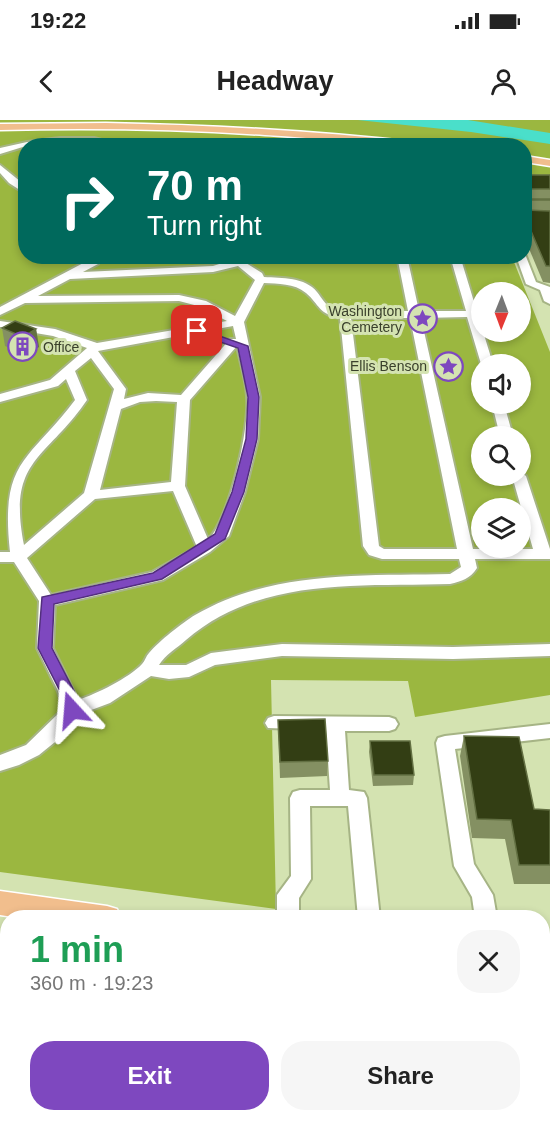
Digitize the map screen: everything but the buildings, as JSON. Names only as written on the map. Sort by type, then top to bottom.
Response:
[{"type":"main road","points":[[0,126],[132,126],[318,138]]},
{"type":"main road","points":[[0,131],[266,134],[302,138]]},
{"type":"main road","points":[[532,160],[550,163]]},
{"type":"main road","points":[[532,166],[550,169]]},
{"type":"main road","points":[[0,903],[50,910]]},
{"type":"lane","points":[[0,151],[18,147]]},
{"type":"lane","points":[[0,168],[18,185]]},
{"type":"lane","points":[[0,312],[87,264]]},
{"type":"lane","points":[[103,264],[120,274]]},
{"type":"lane","points":[[69,276],[213,269],[232,264]]},
{"type":"lane","points":[[245,264],[258,275],[260,280]]},
{"type":"lane","points":[[0,763],[20,759],[41,745],[72,710],[104,698],[148,669],[155,657],[199,620],[237,600],[277,590],[326,582],[450,579],[461,576],[469,568],[468,554],[404,264]]},
{"type":"lane","points":[[457,264],[471,311]]},
{"type":"lane","points":[[524,264],[531,284],[545,288],[550,301]]},
{"type":"lane","points":[[260,280],[303,286],[310,291],[324,310],[345,315],[471,314]]},
{"type":"lane","points":[[47,601],[157,576],[205,549],[220,536],[238,492],[251,439],[254,397],[238,344],[238,322],[260,280]]},
{"type":"lane","points":[[21,300],[179,298],[202,303],[238,322]]},
{"type":"lane","points":[[345,315],[371,546],[374,551],[382,554],[546,554],[522,486]]},
{"type":"lane","points":[[0,324],[55,333],[93,349],[238,322]]},
{"type":"lane","points":[[197,331],[238,344]]},
{"type":"lane","points":[[205,549],[178,486],[184,399],[238,344]]},
{"type":"lane","points":[[0,398],[54,383],[93,349]]},
{"type":"lane","points":[[93,349],[120,389],[148,396],[184,399]]},
{"type":"lane","points":[[69,372],[81,400],[71,416],[31,456],[17,476],[12,515],[19,557],[47,601],[45,648],[67,691],[72,710]]},
{"type":"lane","points":[[91,495],[120,389]]},
{"type":"lane","points":[[113,408],[132,398],[148,396]]},
{"type":"lane","points":[[0,557],[19,557],[91,495],[178,486]]},
{"type":"lane","points":[[148,669],[170,674],[189,671],[211,659],[282,650],[453,652],[550,650]]},
{"type":"lane","points":[[274,723],[389,724]]},
{"type":"lane","points":[[335,724],[340,798]]},
{"type":"lane","points":[[485,910],[482,895],[464,866],[445,743],[550,731]]},
{"type":"lane","points":[[288,910],[288,895],[301,879],[300,798],[357,798],[368,910]]},
{"type":"green space","points":[[0,120],[550,120],[550,188],[532,186],[532,138],[18,138],[18,264],[515,264],[522,282],[471,282],[471,342],[531,342],[531,305],[550,352],[550,695],[415,717],[408,681],[271,680],[276,909],[0,872]]},
{"type":"water","points":[[358,120],[468,120],[550,133],[550,144],[532,141],[532,138],[510,138]]},
{"type":"place","name":"Washington Cemetery","points":[[423,319]]},
{"type":"place","name":"Office","points":[[22,347]]},
{"type":"place","name":"Ellis Benson","points":[[448,366]]},
{"type":"route","points":[[72,710],[67,691],[45,648],[47,601],[157,576],[191,557],[220,536],[238,492],[251,439],[254,397],[243,346],[197,331]]}]
